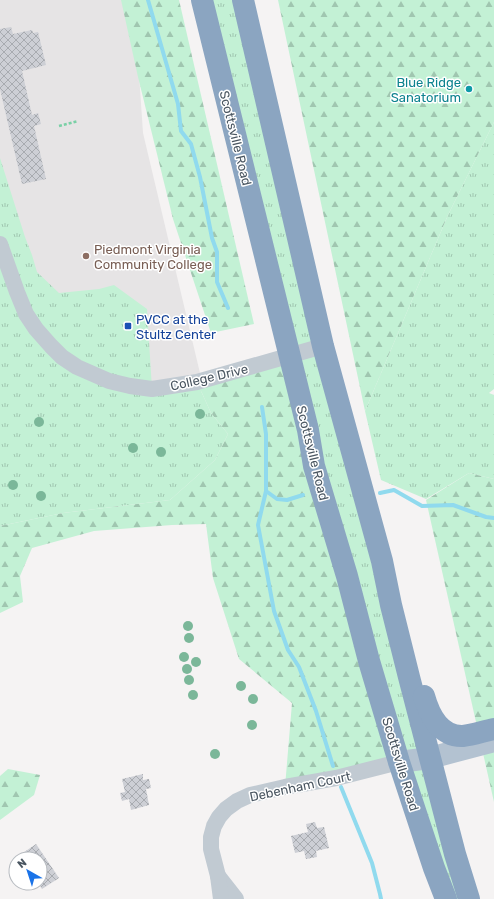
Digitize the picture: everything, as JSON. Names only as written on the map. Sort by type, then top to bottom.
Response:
[{"type":"highway","name":"Scottsville Road","points":[[202,0],[308,430],[314,466],[347,576],[369,660],[399,762],[434,868],[446,899]]},
{"type":"highway","points":[[243,0],[323,346],[382,561],[417,668],[428,708],[439,726],[446,732],[453,735],[472,735],[494,729]]},
{"type":"highway","points":[[382,561],[391,605],[430,758],[469,899]]},
{"type":"main road","points":[[399,762],[430,758],[494,741]]},
{"type":"street","name":"College Drive","points":[[0,244],[16,292],[26,314],[36,329],[62,357],[76,367],[108,381],[152,389],[197,382],[258,366],[323,346]]},
{"type":"street","name":"Debenham Court","points":[[221,899],[218,876],[211,849],[211,837],[214,826],[226,809],[237,801],[250,795],[336,778],[399,762]]},
{"type":"street","name":"Debenham Court","points":[[218,876],[236,899]]},
{"type":"path","points":[[59,126],[78,121]]},
{"type":"shaded area","name":"Piedmont Virginia Community College","points":[[0,0],[134,0],[143,133],[204,390],[0,529]]},
{"type":"green space","points":[[121,0],[179,0],[254,324],[211,333],[173,219],[138,77]]},
{"type":"green space","points":[[202,0],[243,0],[469,899],[446,899],[399,762]]},
{"type":"green space","points":[[278,0],[494,0],[494,122],[448,215],[365,411]]},
{"type":"green space","points":[[494,122],[494,389],[489,393],[494,395],[494,479],[469,473],[426,499],[381,480],[365,411],[448,215]]},
{"type":"green space","points":[[0,158],[37,272],[59,293],[99,289],[114,285],[147,309],[152,389],[197,382],[211,413],[228,434],[215,460],[170,500],[63,513],[0,526]]},
{"type":"green space","points":[[290,356],[399,762],[285,787],[292,703],[239,659],[213,578],[206,524],[94,531],[32,548],[20,576],[23,602],[0,613],[0,526],[63,513],[170,500],[215,460],[228,434],[211,413],[197,382]]},
{"type":"green space","points":[[469,473],[494,479],[494,802],[426,500]]},
{"type":"green space","points":[[8,769],[40,775],[34,795],[0,820],[0,776]]},
{"type":"building","points":[[11,27],[13,34],[32,30],[33,33],[38,32],[46,65],[22,71],[32,115],[38,113],[41,124],[34,126],[46,179],[22,184],[0,89],[0,29]]},
{"type":"building","points":[[143,774],[143,780],[149,779],[151,788],[146,789],[149,805],[131,810],[129,799],[122,801],[120,793],[125,792],[122,779]]},
{"type":"building","points":[[315,822],[317,828],[324,827],[329,848],[316,851],[317,857],[306,859],[304,851],[295,853],[291,836],[308,832],[306,824]]},
{"type":"building","points":[[36,844],[41,851],[26,851]]},
{"type":"building","points":[[48,862],[59,878],[48,885]]},
{"type":"waterway","points":[[148,0],[178,104],[181,131],[191,144],[200,177],[212,238],[217,252],[217,282],[228,308]]},
{"type":"waterway","points":[[262,407],[266,434],[266,491],[258,525],[274,611],[288,650],[299,667],[316,711],[333,766]]},
{"type":"waterway","points":[[380,493],[394,490],[422,506],[453,505],[486,517],[494,518]]},
{"type":"waterway","points":[[266,491],[277,499],[287,500],[303,495]]},
{"type":"waterway","points":[[341,787],[372,863],[381,899]]},
{"type":"place","name":"Blue Ridge Sanatorium","points":[[469,89]]},
{"type":"place","name":"Piedmont Virginia Community College","points":[[86,256]]},
{"type":"place","name":"PVCC at the Stultz Center","points":[[128,326]]}]
